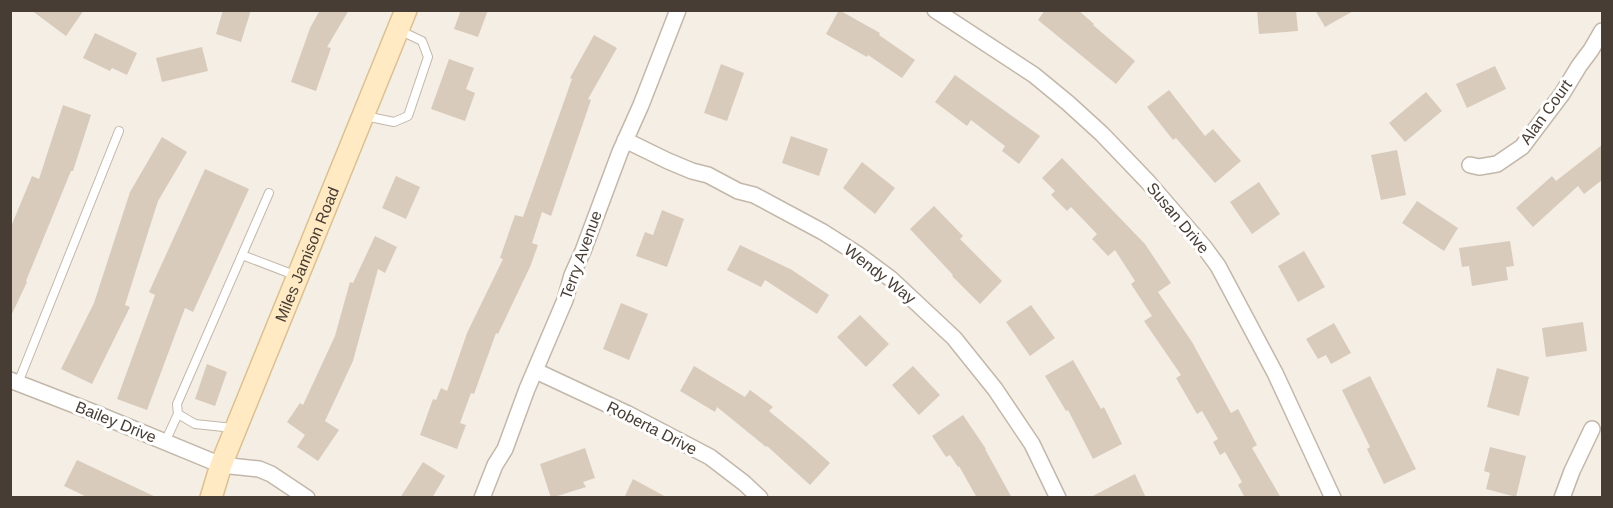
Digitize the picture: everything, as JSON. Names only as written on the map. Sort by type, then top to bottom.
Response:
[{"type":"main road","name":"Miles Jamison Road","points":[[211,498],[221,465],[402,20]]},
{"type":"street","name":"Terry Avenue","points":[[482,498],[495,465],[505,449],[565,300],[572,274],[678,10]]},
{"type":"street","name":"Susan Drive","points":[[935,10],[1034,75],[1068,103],[1102,134],[1148,182],[1204,247],[1218,266],[1275,373],[1333,498]]},
{"type":"street","name":"Alan Court","points":[[1470,165],[1479,167],[1497,164],[1522,147],[1562,94],[1602,31]]},
{"type":"street","name":"Wendy Way","points":[[626,140],[668,161],[708,175],[738,191],[754,195],[823,232],[891,279],[954,338],[995,389],[1032,444],[1058,498]]},
{"type":"street","name":"Roberta Drive","points":[[536,371],[628,414],[710,457],[760,498]]},
{"type":"street","name":"Bailey Drive","points":[[14,381],[221,465],[259,469],[271,474],[307,498]]},
{"type":"street","points":[[1562,498],[1592,429]]},
{"type":"lane","points":[[364,116],[394,122],[408,116],[428,57],[422,40],[402,20]]},
{"type":"lane","points":[[14,381],[119,131]]},
{"type":"lane","points":[[165,442],[178,414],[177,404],[180,396],[269,193]]},
{"type":"lane","points":[[242,255],[298,276]]},
{"type":"lane","points":[[178,414],[195,424],[237,429]]},
{"type":"building","points":[[31,10],[84,10],[66,36]]},
{"type":"building","points":[[223,10],[251,10],[241,42],[216,34]]},
{"type":"building","points":[[320,10],[349,10],[327,47],[331,48],[316,91],[291,82],[310,28]]},
{"type":"building","points":[[461,10],[488,10],[478,37],[454,29]]},
{"type":"building","points":[[839,10],[880,33],[879,35],[915,60],[902,78],[868,55],[867,57],[826,34]]},
{"type":"building","points":[[1045,10],[1078,10],[1135,61],[1116,84],[1038,20]]},
{"type":"building","points":[[1257,10],[1296,10],[1298,31],[1259,34]]},
{"type":"building","points":[[1315,10],[1355,10],[1325,27]]},
{"type":"building","points":[[95,33],[137,53],[127,75],[112,68],[110,71],[83,58]]},
{"type":"building","points":[[594,35],[617,48],[588,99],[591,100],[551,216],[542,212],[532,243],[538,245],[530,267],[498,334],[496,333],[474,394],[471,393],[460,423],[466,425],[457,449],[420,435],[433,399],[436,400],[441,388],[447,391],[467,333],[503,259],[500,258],[515,215],[523,217],[572,79],[570,78]]},
{"type":"building","points":[[202,47],[208,71],[162,82],[156,58]]},
{"type":"building","points":[[449,59],[474,68],[466,89],[475,93],[465,121],[431,109]]},
{"type":"building","points":[[721,64],[744,73],[727,121],[704,113]]},
{"type":"building","points":[[1495,66],[1506,89],[1467,108],[1456,84]]},
{"type":"building","points":[[955,75],[1040,136],[1019,164],[1002,151],[1005,146],[971,120],[967,126],[935,102]]},
{"type":"building","points":[[1169,90],[1205,136],[1213,129],[1241,161],[1215,183],[1176,138],[1173,140],[1147,107]]},
{"type":"building","points":[[1426,92],[1442,111],[1405,142],[1389,123]]},
{"type":"building","points":[[63,105],[91,115],[73,171],[71,171],[27,282],[10,318],[10,229],[32,176],[39,179]]},
{"type":"building","points":[[791,136],[828,149],[819,176],[782,163]]},
{"type":"building","points":[[162,137],[187,152],[158,201],[125,305],[130,307],[92,384],[61,369],[94,303],[130,192]]},
{"type":"building","points":[[1602,145],[1602,180],[1584,194],[1578,186],[1533,227],[1516,208],[1552,176],[1556,181]]},
{"type":"building","points":[[1397,150],[1406,195],[1381,200],[1371,155]]},
{"type":"building","points":[[1062,158],[1145,244],[1171,283],[1158,292],[1192,342],[1231,413],[1238,409],[1257,445],[1252,448],[1281,498],[1245,498],[1238,485],[1242,482],[1225,452],[1220,455],[1213,442],[1218,439],[1202,411],[1197,414],[1176,378],[1181,375],[1144,321],[1152,316],[1131,284],[1135,281],[1115,250],[1108,256],[1092,239],[1097,234],[1071,207],[1067,211],[1051,195],[1055,191],[1042,178]]},
{"type":"building","points":[[862,162],[895,188],[875,214],[843,188]]},
{"type":"building","points":[[205,169],[249,189],[193,312],[185,308],[147,410],[117,399],[155,295],[149,292]]},
{"type":"building","points":[[396,176],[420,187],[406,219],[382,208]]},
{"type":"building","points":[[1259,182],[1280,214],[1252,234],[1230,202]]},
{"type":"building","points":[[1417,201],[1458,228],[1444,251],[1402,223]]},
{"type":"building","points":[[934,206],[963,236],[960,239],[1002,281],[980,304],[910,229]]},
{"type":"building","points":[[662,210],[684,219],[667,267],[636,256],[645,232],[653,235]]},
{"type":"building","points":[[375,236],[397,247],[385,273],[378,269],[353,361],[325,421],[339,430],[318,461],[297,447],[305,435],[287,422],[300,403],[303,405],[335,336],[350,282],[353,283]]},
{"type":"building","points":[[1510,241],[1514,266],[1506,267],[1508,280],[1472,286],[1469,266],[1462,267],[1459,248]]},
{"type":"building","points":[[740,245],[792,270],[829,295],[817,314],[765,280],[761,287],[727,270]]},
{"type":"building","points":[[1304,251],[1325,287],[1298,302],[1278,266]]},
{"type":"building","points":[[621,303],[648,314],[629,360],[603,349]]},
{"type":"building","points":[[1031,305],[1055,338],[1030,356],[1006,322]]},
{"type":"building","points":[[860,315],[889,344],[866,367],[837,337]]},
{"type":"building","points":[[1583,322],[1587,351],[1546,357],[1542,328]]},
{"type":"building","points":[[1334,323],[1351,353],[1331,364],[1326,355],[1318,359],[1306,339]]},
{"type":"building","points":[[1073,360],[1101,409],[1104,407],[1122,444],[1093,459],[1068,410],[1066,411],[1045,376]]},
{"type":"building","points":[[207,364],[227,372],[215,406],[195,399]]},
{"type":"building","points":[[694,366],[745,397],[750,390],[773,407],[769,411],[830,463],[810,485],[767,446],[717,407],[715,412],[680,391]]},
{"type":"building","points":[[913,366],[940,395],[919,415],[892,385]]},
{"type":"building","points":[[1497,368],[1529,377],[1519,416],[1487,407]]},
{"type":"building","points":[[1370,376],[1416,469],[1384,484],[1367,449],[1370,447],[1342,390]]},
{"type":"building","points":[[963,415],[986,449],[1012,498],[977,498],[959,466],[950,455],[946,457],[932,436]]},
{"type":"building","points":[[1490,447],[1526,456],[1516,497],[1486,489],[1490,473],[1484,471]]},
{"type":"building","points":[[585,448],[595,478],[583,482],[586,487],[551,498],[540,464]]},
{"type":"building","points":[[77,460],[158,498],[89,498],[64,486]]},
{"type":"building","points":[[423,462],[445,476],[432,498],[400,498]]},
{"type":"building","points":[[1135,474],[1146,498],[1089,498]]},
{"type":"building","points":[[633,479],[668,498],[624,498]]}]
